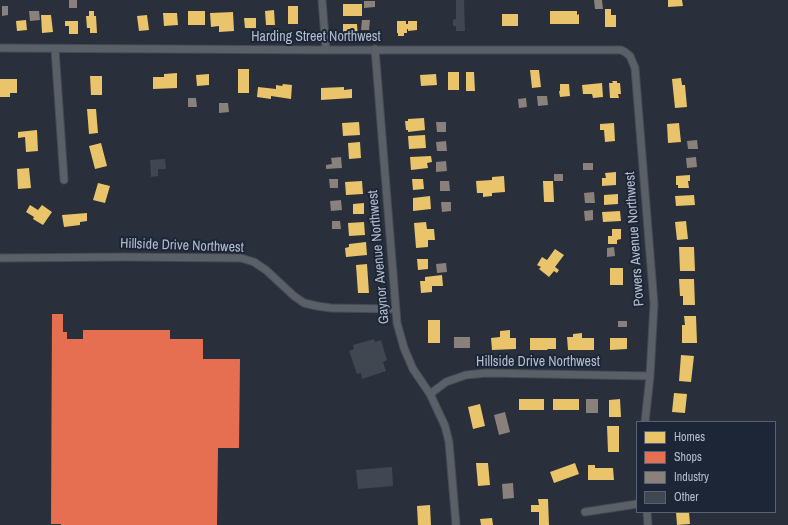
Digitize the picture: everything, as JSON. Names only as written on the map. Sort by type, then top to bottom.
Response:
[{"type":"street","points":[[322,0],[326,50]]},
{"type":"street","name":"Harding Street Northwest","points":[[0,48],[621,50],[630,56]]},
{"type":"street","points":[[55,48],[64,180]]},
{"type":"street","name":"Gaynor Avenue Northwest","points":[[375,50],[396,323],[404,348],[414,371],[430,394],[445,426],[449,442],[456,524]]},
{"type":"street","name":"Powers Avenue Northwest","points":[[630,56],[635,68],[654,304],[650,376],[645,421]]},
{"type":"street","name":"Hillside Drive Northwest","points":[[0,258],[241,258],[254,262],[266,270],[294,296],[304,303],[331,308],[396,309]]},
{"type":"street","name":"Hillside Drive Northwest","points":[[430,394],[446,382],[466,375],[486,373],[650,376]]},
{"type":"street","points":[[585,512],[636,504]]},
{"type":"street","points":[[646,513],[648,525]]},
{"type":"building: Homes","points":[[668,0],[682,0],[683,6],[668,7]]},
{"type":"building: Homes","points":[[343,4],[362,4],[362,16],[343,16]]},
{"type":"building: Homes","points":[[288,6],[298,6],[298,24],[288,24]]},
{"type":"building: Homes","points":[[605,9],[611,9],[611,15],[616,15],[616,27],[605,27]]},
{"type":"building: Homes","points":[[274,10],[275,25],[266,25],[265,11]]},
{"type":"building: Homes","points":[[89,11],[94,11],[94,16],[96,16],[97,33],[90,33],[90,28],[87,28],[86,16],[89,16]]},
{"type":"building: Homes","points":[[188,11],[205,11],[205,25],[188,25]]},
{"type":"building: Homes","points":[[550,11],[577,11],[577,15],[579,14],[579,24],[550,24]]},
{"type":"building: Homes","points":[[233,12],[234,31],[219,32],[219,26],[211,27],[210,13]]},
{"type":"building: Homes","points":[[163,13],[177,13],[178,25],[164,26]]},
{"type":"building: Homes","points":[[502,14],[518,14],[518,26],[502,26]]},
{"type":"building: Homes","points":[[41,15],[51,15],[53,32],[42,33]]},
{"type":"building: Homes","points":[[147,15],[149,30],[139,31],[137,16]]},
{"type":"building: Homes","points":[[244,18],[256,18],[256,28],[245,28]]},
{"type":"building: Homes","points":[[26,20],[27,30],[17,31],[16,21]]},
{"type":"building: Homes","points":[[65,21],[78,21],[78,34],[69,34],[69,26],[65,26]]},
{"type":"building: Homes","points":[[397,21],[406,21],[406,24],[408,24],[408,21],[417,21],[417,30],[408,31],[407,29],[407,33],[404,33],[404,36],[398,36]]},
{"type":"building: Homes","points":[[343,24],[357,24],[358,38],[343,38]]},
{"type":"building: Homes","points":[[238,69],[249,69],[249,93],[238,93]]},
{"type":"building: Homes","points":[[530,70],[539,70],[541,87],[532,88]]},
{"type":"building: Homes","points":[[448,72],[459,72],[459,90],[448,90]]},
{"type":"building: Homes","points":[[466,72],[474,72],[475,91],[466,91]]},
{"type":"building: Homes","points":[[177,73],[177,88],[153,89],[153,77],[164,77],[164,74]]},
{"type":"building: Homes","points":[[209,74],[209,85],[197,86],[196,75]]},
{"type":"building: Homes","points":[[436,74],[437,85],[421,86],[420,75]]},
{"type":"building: Homes","points":[[90,76],[102,76],[102,95],[91,95]]},
{"type":"building: Homes","points":[[681,78],[682,85],[685,85],[687,107],[675,108],[672,79]]},
{"type":"building: Homes","points":[[0,79],[17,79],[17,93],[10,93],[10,97],[0,97]]},
{"type":"building: Homes","points":[[612,81],[617,81],[617,83],[620,83],[621,94],[618,94],[619,98],[610,98],[609,83],[613,83]]},
{"type":"building: Homes","points":[[602,83],[603,97],[593,98],[592,94],[583,94],[582,85]]},
{"type":"building: Homes","points":[[283,84],[292,85],[291,99],[271,96],[271,99],[257,97],[258,87],[276,89],[276,85],[282,86]]},
{"type":"building: Homes","points":[[560,84],[569,84],[570,96],[560,97]]},
{"type":"building: Homes","points":[[344,87],[344,90],[352,89],[352,98],[321,100],[321,88]]},
{"type":"building: Homes","points":[[87,109],[96,109],[98,133],[89,134]]},
{"type":"building: Homes","points":[[424,118],[425,130],[408,132],[408,130],[406,130],[405,121],[408,121],[408,119]]},
{"type":"building: Homes","points":[[359,122],[360,135],[343,136],[342,123]]},
{"type":"building: Homes","points":[[614,123],[615,141],[605,142],[604,130],[600,130],[600,124]]},
{"type":"building: Homes","points":[[679,123],[681,142],[668,143],[667,124]]},
{"type":"building: Homes","points":[[37,130],[38,151],[26,152],[25,137],[18,138],[18,132]]},
{"type":"building: Homes","points":[[425,135],[426,148],[409,149],[408,136]]},
{"type":"building: Homes","points":[[360,142],[361,158],[349,159],[348,143]]},
{"type":"building: Homes","points":[[101,143],[107,166],[95,169],[89,146]]},
{"type":"building: Homes","points":[[431,156],[432,162],[427,163],[428,168],[411,170],[410,157]]},
{"type":"building: Homes","points":[[29,168],[31,188],[18,189],[17,169]]},
{"type":"building: Homes","points":[[616,172],[616,185],[602,186],[602,178],[606,178],[605,173]]},
{"type":"building: Homes","points":[[690,175],[690,181],[688,181],[689,188],[678,188],[678,185],[676,185],[676,176]]},
{"type":"building: Homes","points":[[504,176],[505,192],[492,193],[492,196],[483,197],[483,193],[477,193],[476,181],[492,180],[492,177]]},
{"type":"building: Homes","points":[[412,179],[423,179],[424,189],[413,190]]},
{"type":"building: Homes","points":[[362,181],[363,194],[346,195],[345,182]]},
{"type":"building: Homes","points":[[543,181],[553,181],[554,202],[544,202]]},
{"type":"building: Homes","points":[[98,183],[110,186],[105,203],[93,200]]},
{"type":"building: Homes","points":[[618,194],[618,204],[604,205],[604,195]]},
{"type":"building: Homes","points":[[694,195],[695,205],[676,206],[675,196]]},
{"type":"building: Homes","points":[[430,196],[431,209],[413,211],[413,198]]},
{"type":"building: Homes","points":[[364,203],[364,214],[353,214],[353,204]]},
{"type":"building: Homes","points":[[30,205],[38,210],[42,205],[52,212],[43,225],[33,219],[34,217],[26,212]]},
{"type":"building: Homes","points":[[620,211],[621,221],[603,222],[602,212]]},
{"type":"building: Homes","points":[[87,213],[87,221],[80,222],[80,225],[64,227],[62,215]]},
{"type":"building: Homes","points":[[686,221],[688,239],[677,240],[675,222]]},
{"type":"building: Homes","points":[[364,222],[365,235],[349,236],[348,223]]},
{"type":"building: Homes","points":[[426,222],[427,229],[434,229],[435,240],[428,240],[428,247],[416,248],[414,223]]},
{"type":"building: Homes","points":[[612,229],[621,229],[621,239],[617,240],[617,244],[608,244],[608,236],[612,236]]},
{"type":"building: Homes","points":[[366,242],[367,255],[346,257],[345,248],[349,247],[349,244]]},
{"type":"building: Homes","points":[[679,247],[694,247],[695,271],[680,271]]},
{"type":"building: Homes","points":[[555,249],[564,255],[555,267],[559,270],[557,273],[554,271],[549,277],[539,269],[541,267],[537,265],[542,257],[547,260]]},
{"type":"building: Homes","points":[[417,259],[428,259],[428,269],[418,270]]},
{"type":"building: Homes","points":[[367,264],[369,293],[358,293],[356,265]]},
{"type":"building: Homes","points":[[610,268],[623,268],[623,285],[610,285]]},
{"type":"building: Homes","points":[[442,275],[443,286],[432,286],[432,292],[421,293],[420,281],[425,281],[425,277]]},
{"type":"building: Homes","points":[[679,279],[694,279],[695,305],[683,305],[683,296],[680,296]]},
{"type":"building: Homes","points":[[684,316],[696,316],[697,343],[682,343],[682,325],[685,325]]},
{"type":"building: Homes","points":[[428,320],[440,320],[440,343],[428,343]]},
{"type":"building: Homes","points":[[510,330],[510,338],[516,338],[516,349],[492,350],[491,338],[500,337],[500,331]]},
{"type":"building: Homes","points":[[582,333],[582,338],[594,338],[594,350],[568,350],[567,337],[573,337],[573,334]]},
{"type":"building: Homes","points":[[530,338],[556,338],[556,349],[530,350]]},
{"type":"building: Homes","points":[[610,338],[627,338],[627,349],[610,350]]},
{"type":"building: Homes","points":[[681,355],[694,356],[691,382],[679,381]]},
{"type":"building: Homes","points":[[674,393],[687,394],[685,413],[672,412]]},
{"type":"building: Homes","points":[[519,399],[544,399],[544,410],[519,410]]},
{"type":"building: Homes","points":[[553,399],[579,399],[579,410],[553,410]]},
{"type":"building: Homes","points":[[620,399],[621,417],[609,417],[609,400]]},
{"type":"building: Homes","points":[[480,404],[485,426],[473,429],[468,407]]},
{"type":"building: Homes","points":[[607,426],[619,426],[619,452],[608,452]]},
{"type":"building: Homes","points":[[476,463],[488,463],[490,485],[478,486]]},
{"type":"building: Homes","points":[[575,463],[579,474],[554,483],[550,472]]},
{"type":"building: Homes","points":[[588,465],[595,465],[595,468],[613,468],[614,480],[588,480]]},
{"type":"building: Homes","points":[[538,499],[548,499],[549,525],[539,525],[539,512],[531,512],[531,505],[539,505]]},
{"type":"building: Homes","points":[[430,505],[431,525],[418,525],[417,506]]},
{"type":"building: Homes","points":[[676,513],[689,513],[690,524],[677,525]]},
{"type":"building: Homes","points":[[492,518],[493,525],[481,525],[480,519]]},
{"type":"building: Shops","points":[[52,314],[63,314],[63,332],[67,332],[67,339],[83,339],[83,330],[170,330],[170,339],[203,339],[203,359],[240,359],[239,448],[218,448],[217,525],[51,524]]},
{"type":"building: Industry","points":[[69,0],[77,0],[77,8],[69,8]]},
{"type":"building: Industry","points":[[594,0],[602,0],[603,9],[595,9]]},
{"type":"building: Industry","points":[[364,1],[375,1],[375,7],[364,8]]},
{"type":"building: Industry","points":[[2,6],[8,6],[8,15],[2,16]]},
{"type":"building: Industry","points":[[29,11],[39,11],[40,20],[30,21]]},
{"type":"building: Industry","points":[[362,20],[370,20],[369,30],[361,30]]},
{"type":"building: Industry","points":[[537,96],[547,96],[548,105],[538,106]]},
{"type":"building: Industry","points":[[188,98],[196,98],[197,107],[188,107]]},
{"type":"building: Industry","points":[[526,98],[527,107],[519,108],[518,99]]},
{"type":"building: Industry","points":[[219,103],[228,103],[229,112],[219,113]]},
{"type":"building: Industry","points":[[436,122],[446,122],[446,132],[437,132]]},
{"type":"building: Industry","points":[[697,140],[698,149],[688,149],[687,141]]},
{"type":"building: Industry","points":[[446,141],[447,151],[437,151],[436,142]]},
{"type":"building: Industry","points":[[341,157],[342,168],[326,169],[326,165],[332,164],[331,158]]},
{"type":"building: Industry","points":[[696,157],[697,167],[687,168],[686,158]]},
{"type":"building: Industry","points":[[446,161],[447,171],[436,172],[436,162]]},
{"type":"building: Industry","points":[[583,163],[593,163],[593,170],[583,170]]},
{"type":"building: Industry","points":[[554,174],[563,174],[563,181],[554,181]]},
{"type":"building: Industry","points":[[329,179],[338,179],[338,188],[330,188]]},
{"type":"building: Industry","points":[[440,181],[449,181],[450,191],[440,191]]},
{"type":"building: Industry","points":[[594,192],[595,203],[585,203],[584,193]]},
{"type":"building: Industry","points":[[341,200],[342,210],[331,211],[330,201]]},
{"type":"building: Industry","points":[[441,202],[451,202],[451,211],[442,212]]},
{"type":"building: Industry","points":[[593,210],[593,220],[585,221],[584,211]]},
{"type":"building: Industry","points":[[332,221],[340,221],[341,229],[332,229]]},
{"type":"building: Industry","points":[[614,247],[615,256],[607,257],[607,248]]},
{"type":"building: Industry","points":[[446,263],[447,272],[437,273],[436,264]]},
{"type":"building: Industry","points":[[618,321],[627,321],[627,327],[618,327]]},
{"type":"building: Industry","points":[[454,337],[470,337],[470,348],[454,348]]},
{"type":"building: Industry","points":[[586,399],[598,399],[598,413],[586,413]]},
{"type":"building: Industry","points":[[505,412],[510,432],[499,435],[494,415]]},
{"type":"building: Industry","points":[[513,483],[514,498],[503,499],[502,484]]},
{"type":"building: Other","points":[[456,0],[464,0],[465,31],[456,31],[456,26],[453,26],[453,20],[456,19]]},
{"type":"building: Other","points":[[165,159],[166,169],[158,169],[158,176],[151,177],[150,160]]},
{"type":"building: Other","points":[[374,339],[375,342],[381,340],[387,360],[383,362],[386,371],[362,379],[361,373],[357,374],[349,351],[354,349],[353,345]]},
{"type":"building: Other","points":[[392,467],[393,486],[358,489],[356,470]]}]
